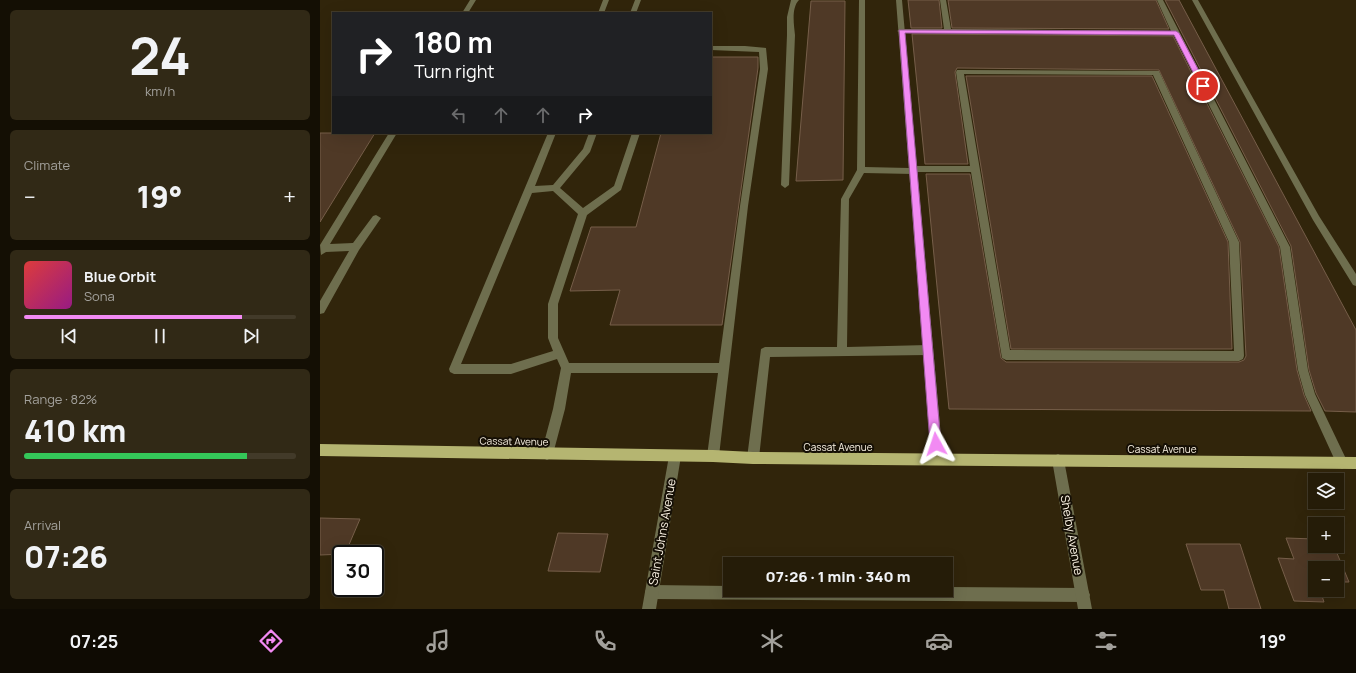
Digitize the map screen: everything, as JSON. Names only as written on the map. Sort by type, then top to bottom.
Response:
[{"type":"main road","name":"Cassat Avenue","points":[[320,450],[713,456],[753,458],[1356,463]]},
{"type":"street","points":[[466,12],[473,0]]},
{"type":"street","points":[[601,12],[606,0]]},
{"type":"street","points":[[634,12],[638,0]]},
{"type":"street","points":[[785,185],[791,43],[790,18],[794,1],[796,0]]},
{"type":"street","points":[[842,352],[845,199],[861,170],[862,0]]},
{"type":"street","points":[[899,0],[937,460]]},
{"type":"street","points":[[943,0],[948,31]]},
{"type":"street","points":[[1160,0],[1285,247],[1303,370],[1310,394],[1342,463]]},
{"type":"street","points":[[1195,0],[1316,218],[1356,282]]},
{"type":"street","points":[[901,31],[1176,33]]},
{"type":"street","points":[[712,48],[745,48],[763,50],[764,69],[744,206],[713,456]]},
{"type":"street","points":[[960,72],[1156,73],[1234,242],[1239,356],[1006,355],[975,169],[960,72]]},
{"type":"street","points":[[322,251],[392,134]]},
{"type":"street","points":[[552,134],[454,369],[511,369],[560,353]]},
{"type":"street","points":[[529,190],[555,188],[587,150],[593,134]]},
{"type":"street","points":[[547,454],[559,409],[566,368],[554,338],[553,304],[583,213],[618,188],[636,134]]},
{"type":"street","points":[[861,170],[975,169]]},
{"type":"street","points":[[555,188],[583,213]]},
{"type":"street","points":[[320,310],[356,247],[376,218]]},
{"type":"street","points":[[322,251],[356,247]]},
{"type":"street","points":[[753,458],[765,352],[928,350]]},
{"type":"street","points":[[566,368],[724,368]]},
{"type":"street","name":"Saint Johns Avenue","points":[[649,609],[675,456]]},
{"type":"street","name":"Shelby Avenue","points":[[1058,460],[1085,609]]},
{"type":"street","points":[[652,592],[1083,594]]},
{"type":"building","points":[[908,0],[939,0],[942,28],[911,28]]},
{"type":"building","points":[[948,0],[1156,0],[1169,29],[952,28]]},
{"type":"building","points":[[1165,0],[1179,0],[1356,330],[1356,412],[1325,411],[1316,393],[1309,370],[1291,246]]},
{"type":"building","points":[[811,1],[845,1],[843,180],[796,181]]},
{"type":"building","points":[[912,34],[1173,36],[1279,247],[1297,370],[1304,395],[1311,411],[949,409],[926,174],[970,174],[1001,358],[1006,362],[1239,362],[1244,360],[1246,356],[1240,242],[1159,70],[957,68],[955,72],[968,164],[925,164]]},
{"type":"building","points":[[712,57],[758,57],[758,68],[722,325],[610,325],[620,290],[570,291],[591,227],[636,227],[661,134],[712,134]]},
{"type":"building","points":[[966,76],[1152,76],[1228,242],[1232,349],[1011,349]]},
{"type":"building","points":[[320,133],[374,134],[320,222]]},
{"type":"building","points":[[320,518],[360,519],[349,545],[332,545],[332,555],[320,555]]},
{"type":"building","points":[[558,533],[608,534],[600,572],[548,571]]},
{"type":"building","points":[[1286,538],[1308,539],[1308,553],[1337,553],[1340,561],[1308,561],[1308,597],[1322,597],[1324,602],[1294,601],[1278,558],[1294,559]]},
{"type":"building","points":[[1186,544],[1240,544],[1261,609],[1229,609],[1224,590],[1201,590]]},
{"type":"building","points":[[1344,570],[1349,582],[1344,582]]},
{"type":"route","points":[[936,444],[901,31],[1176,33],[1203,86]]}]
